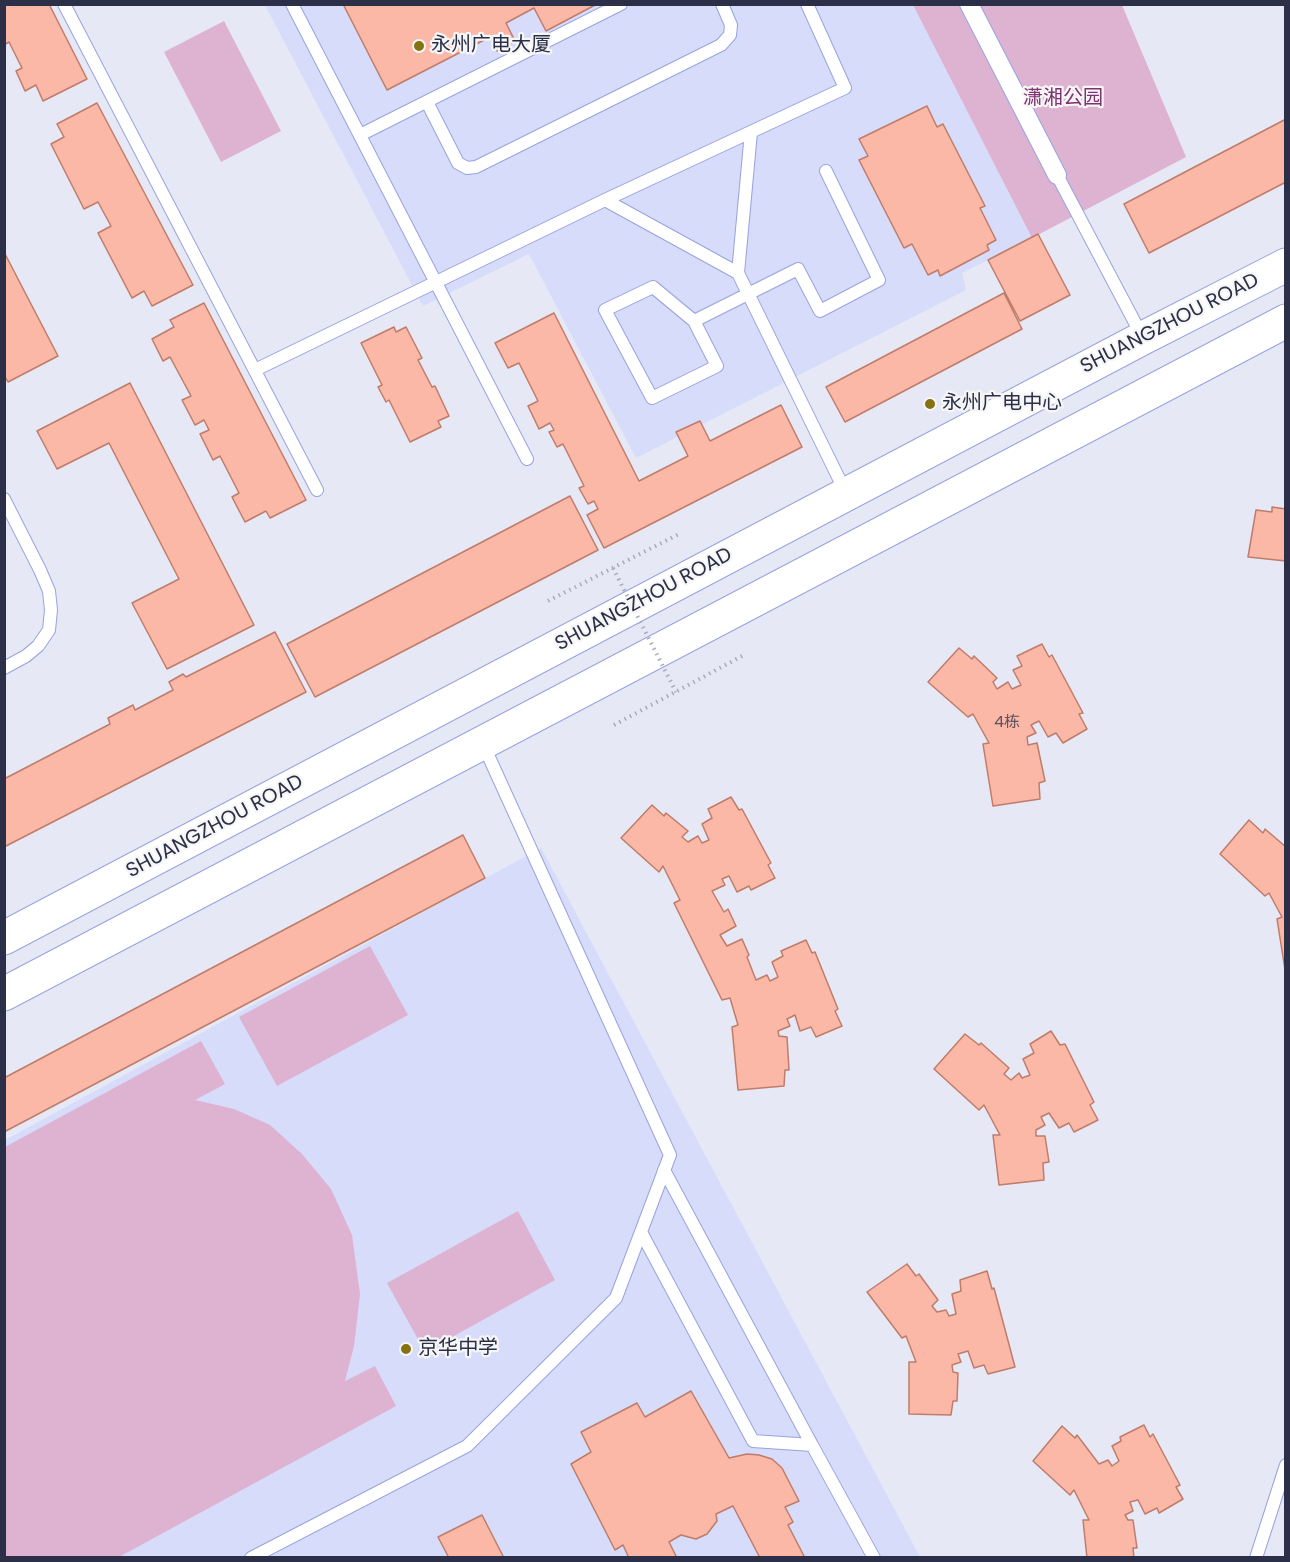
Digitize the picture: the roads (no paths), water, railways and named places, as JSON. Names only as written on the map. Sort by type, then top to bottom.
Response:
[{"type":"main road","name":"SHUANGZHOU ROAD","points":[[4,938],[1143,338],[1286,265]]},
{"type":"main road","points":[[4,994],[1286,321]]},
{"type":"street","points":[[969,4],[1057,175]]},
{"type":"lane","points":[[64,4],[317,490]]},
{"type":"lane","points":[[292,4],[527,459]]},
{"type":"lane","points":[[360,135],[621,4]]},
{"type":"lane","points":[[427,102],[458,163],[468,168],[477,166],[721,45],[730,35],[731,25],[722,4]]},
{"type":"lane","points":[[255,370],[605,200],[845,88],[807,4]]},
{"type":"lane","points":[[751,132],[738,273],[846,494]]},
{"type":"lane","points":[[694,321],[798,269],[820,311],[879,280],[826,171]]},
{"type":"lane","points":[[1057,175],[1143,338]]},
{"type":"lane","points":[[605,200],[738,273]]},
{"type":"lane","points":[[654,287],[694,321],[717,366],[652,398],[605,310],[654,287]]},
{"type":"lane","points":[[4,499],[49,591],[51,610],[49,630],[38,646],[26,656],[4,668]]},
{"type":"lane","points":[[251,1557],[467,1446],[616,1298],[670,1155],[482,743]]},
{"type":"lane","points":[[664,1170],[873,1557]]},
{"type":"lane","points":[[641,1232],[753,1441],[812,1445]]},
{"type":"lane","points":[[1256,1557],[1286,1465]]},
{"type":"place","name":"永州广电大厦","points":[[419,46]]},
{"type":"place","name":"永州广电中心","points":[[930,404]]},
{"type":"place","name":"京华中学","points":[[406,1349]]},
{"type":"park label","name":"潇湘公园","points":[[1063,99]]}]
